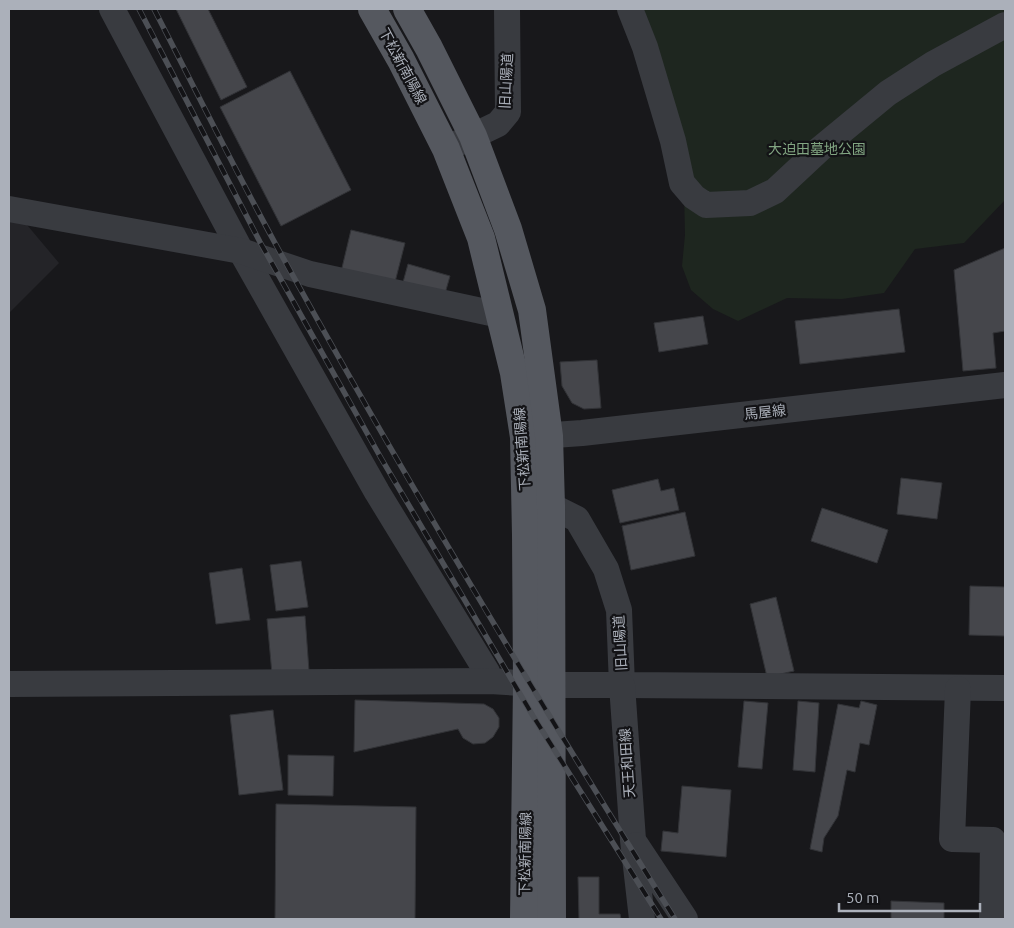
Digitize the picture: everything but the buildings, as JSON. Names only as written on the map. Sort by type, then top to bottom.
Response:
[{"type":"main road","name":"下松新南陽線","points":[[372,9],[401,60],[446,149],[481,238],[514,373],[536,436],[551,506],[524,919]]},
{"type":"main road","name":"下松新南陽線","points":[[407,9],[429,48],[473,136],[508,229],[532,310],[536,436],[539,684],[552,919]]},
{"type":"street","points":[[112,9],[241,251],[377,492],[487,672],[490,681]]},
{"type":"street","name":"旧山陽道","points":[[446,149],[498,124],[508,112],[507,9]]},
{"type":"street","points":[[630,9],[645,48],[673,141],[682,183],[694,197],[706,205],[750,203],[775,191],[820,149],[888,93],[933,64],[1005,25]]},
{"type":"street","points":[[9,209],[241,251],[310,274],[500,315]]},
{"type":"street","name":"馬屋線","points":[[536,436],[1005,385]]},
{"type":"street","name":"旧山陽道","points":[[551,506],[577,519],[606,569],[619,610],[622,686]]},
{"type":"street","points":[[9,684],[490,681],[622,686],[1005,688]]},
{"type":"street","name":"天王和田線","points":[[622,686],[632,840]]},
{"type":"street","points":[[958,689],[952,839],[993,840],[992,919]]},
{"type":"street","points":[[632,840],[642,919]]},
{"type":"street","points":[[632,840],[685,919]]},
{"type":"shaded area","points":[[9,213],[17,213],[59,263],[9,313]]},
{"type":"green space","name":"大迫田墓地公園","points":[[632,9],[1005,9],[1005,200],[964,243],[915,249],[884,293],[842,299],[787,298],[738,321],[713,309],[691,290],[682,266],[685,235],[684,190]]},
{"type":"railway","points":[[139,9],[260,242],[381,458],[533,716],[661,919]]},
{"type":"railway","points":[[154,9],[259,214],[371,414],[521,668],[675,919]]}]
